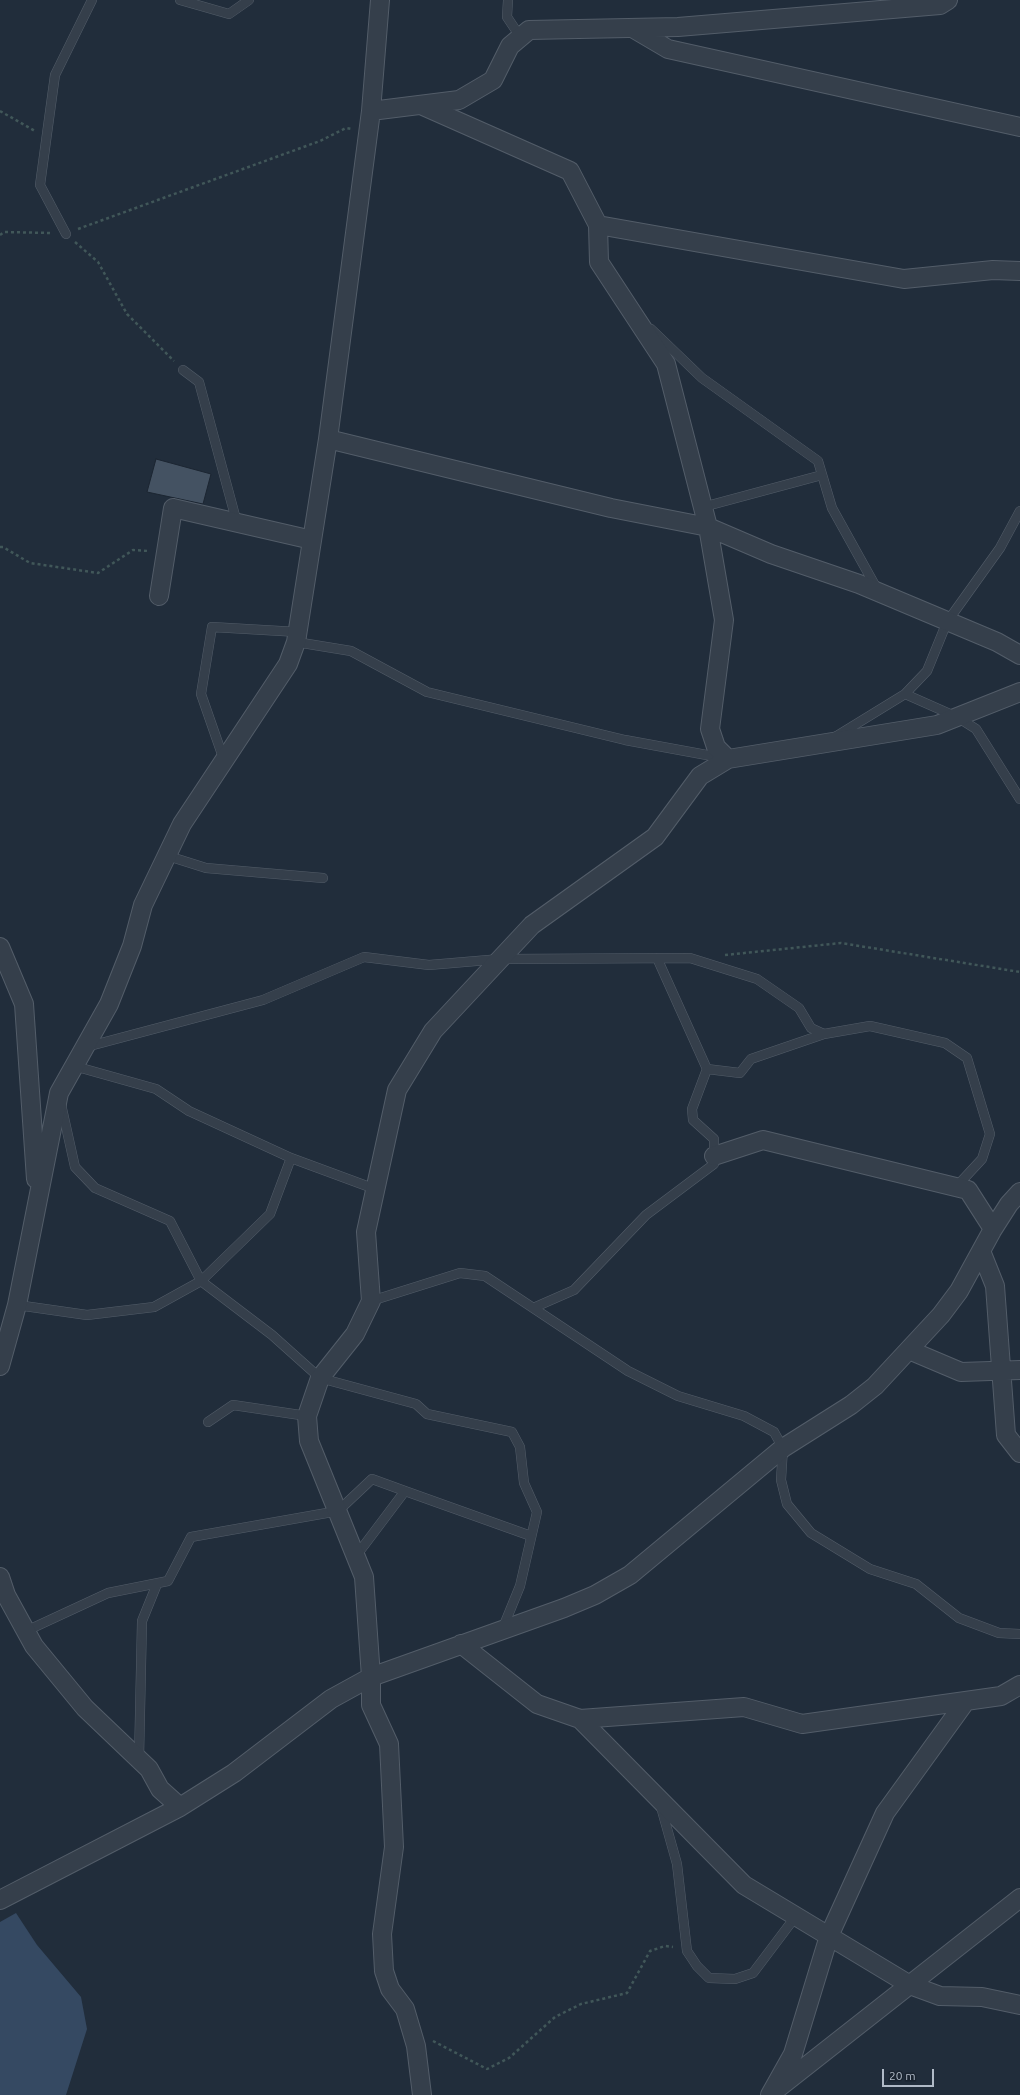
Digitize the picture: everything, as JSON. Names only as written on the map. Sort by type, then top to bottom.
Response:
[{"type":"street","points":[[0,1366],[16,1305],[38,1204],[59,1093],[109,1004],[132,946],[143,905],[155,878],[168,856],[182,824],[288,664],[297,637],[328,439],[369,130],[380,0]]},
{"type":"street","points":[[371,111],[459,100],[493,80],[510,46],[530,30],[634,29],[940,5],[948,0]]},
{"type":"street","points":[[634,29],[668,49],[1020,127]]},
{"type":"street","points":[[421,105],[570,171],[598,225],[599,262],[666,364],[708,528],[724,620],[710,729],[716,746],[728,759]]},
{"type":"street","points":[[598,225],[904,278],[993,270],[1020,271]]},
{"type":"street","points":[[328,439],[574,499],[708,528],[771,554],[879,592],[997,642],[1020,655]]},
{"type":"street","points":[[159,596],[173,508],[312,540]]},
{"type":"street","points":[[422,2095],[416,2046],[412,2030],[405,2009],[390,1989],[384,1971],[382,1934],[394,1839],[389,1744],[371,1705],[371,1677],[364,1578],[309,1441],[307,1416],[320,1378],[355,1334],[371,1301],[366,1232],[397,1090],[433,1031],[532,925],[655,837],[700,776],[728,759],[937,725],[1020,692]]},
{"type":"street","points":[[0,947],[24,1004],[38,1204]]},
{"type":"street","points":[[714,1156],[763,1140],[968,1190],[993,1229]]},
{"type":"street","points":[[0,1900],[180,1807],[234,1773],[331,1699],[371,1677],[589,1597],[630,1575],[783,1448],[851,1405],[875,1386],[909,1350],[959,1291],[993,1229],[1009,1204],[1020,1192]]},
{"type":"street","points":[[981,1251],[995,1286],[1006,1435],[1020,1468]]},
{"type":"street","points":[[909,1350],[961,1372],[1001,1372],[1020,1370]]},
{"type":"street","points":[[1006,1435],[1020,1453]]},
{"type":"street","points":[[0,1577],[6,1595],[34,1646],[85,1708],[149,1769],[160,1789],[180,1807]]},
{"type":"street","points":[[460,1644],[537,1704],[580,1719],[744,1707],[802,1724],[1001,1696],[1020,1684]]},
{"type":"street","points":[[770,2095],[793,2054],[829,1936],[885,1813],[966,1701]]},
{"type":"street","points":[[580,1719],[744,1885],[910,1985],[940,1996],[982,1997],[1020,2005]]},
{"type":"street","points":[[770,2095],[1020,1898]]},
{"type":"lane","points":[[66,234],[40,186],[55,75],[92,0]]},
{"type":"lane","points":[[180,0],[229,14],[249,0]]},
{"type":"lane","points":[[508,0],[507,17],[521,38]]},
{"type":"lane","points":[[631,311],[702,378],[818,461],[832,508],[879,592]]},
{"type":"lane","points":[[183,370],[199,382],[237,523]]},
{"type":"lane","points":[[703,507],[822,475]]},
{"type":"lane","points":[[825,743],[905,694],[927,671],[947,622],[1000,548],[1020,511]]},
{"type":"lane","points":[[224,760],[201,694],[212,627],[297,637],[351,651],[427,692],[625,740],[728,759]]},
{"type":"lane","points":[[905,694],[957,717],[976,729],[1020,799]]},
{"type":"lane","points":[[168,856],[206,868],[323,878]]},
{"type":"lane","points":[[84,1047],[263,1000],[364,957],[429,965],[500,960],[690,958],[757,979],[799,1008],[811,1028],[824,1034]]},
{"type":"lane","points":[[533,1308],[574,1290],[646,1215],[714,1164],[714,1139],[693,1120],[692,1109],[707,1069],[657,958]]},
{"type":"lane","points":[[707,1069],[740,1073],[751,1059],[824,1034],[870,1026],[945,1043],[967,1058],[990,1134],[982,1160],[956,1187]]},
{"type":"lane","points":[[74,1066],[156,1089],[189,1111],[291,1158],[375,1189]]},
{"type":"lane","points":[[59,1093],[75,1167],[95,1188],[170,1221],[201,1281],[272,1335],[320,1378],[416,1404],[427,1414],[512,1432],[520,1447],[524,1483],[537,1512],[520,1586],[502,1630]]},
{"type":"lane","points":[[16,1305],[87,1315],[154,1307],[201,1281],[270,1214],[291,1158]]},
{"type":"lane","points":[[371,1301],[460,1272],[485,1276],[628,1371],[678,1396],[744,1416],[774,1432],[783,1448],[781,1480],[787,1504],[811,1533],[870,1568],[916,1584],[959,1618],[999,1633],[1020,1634]]},
{"type":"lane","points":[[208,1422],[233,1405],[307,1416]]},
{"type":"lane","points":[[26,1631],[108,1593],[168,1581],[191,1537],[338,1511],[372,1479],[531,1536]]},
{"type":"lane","points":[[356,1556],[405,1491]]},
{"type":"lane","points":[[139,1759],[142,1621],[157,1584]]},
{"type":"lane","points":[[659,1800],[678,1864],[687,1951],[697,1966],[709,1978],[735,1979],[752,1973],[796,1916]]},
{"type":"path","points":[[0,111],[46,137]]},
{"type":"path","points":[[0,235],[4,232],[66,234],[320,141],[346,128],[369,130]]},
{"type":"path","points":[[66,234],[98,262],[127,314],[183,370]]},
{"type":"path","points":[[0,547],[30,563],[98,574],[133,550],[166,553]]},
{"type":"path","points":[[722,955],[841,943],[1020,972]]},
{"type":"path","points":[[412,2030],[487,2069],[509,2058],[555,2016],[581,2004],[627,1993],[650,1951],[665,1946],[687,1951]]},
{"type":"water","points":[[16,1913],[37,1945],[81,1997],[87,2029],[66,2095],[0,2095],[0,1922]]},
{"type":"building","points":[[156,459],[211,474],[203,504],[147,492]]}]
